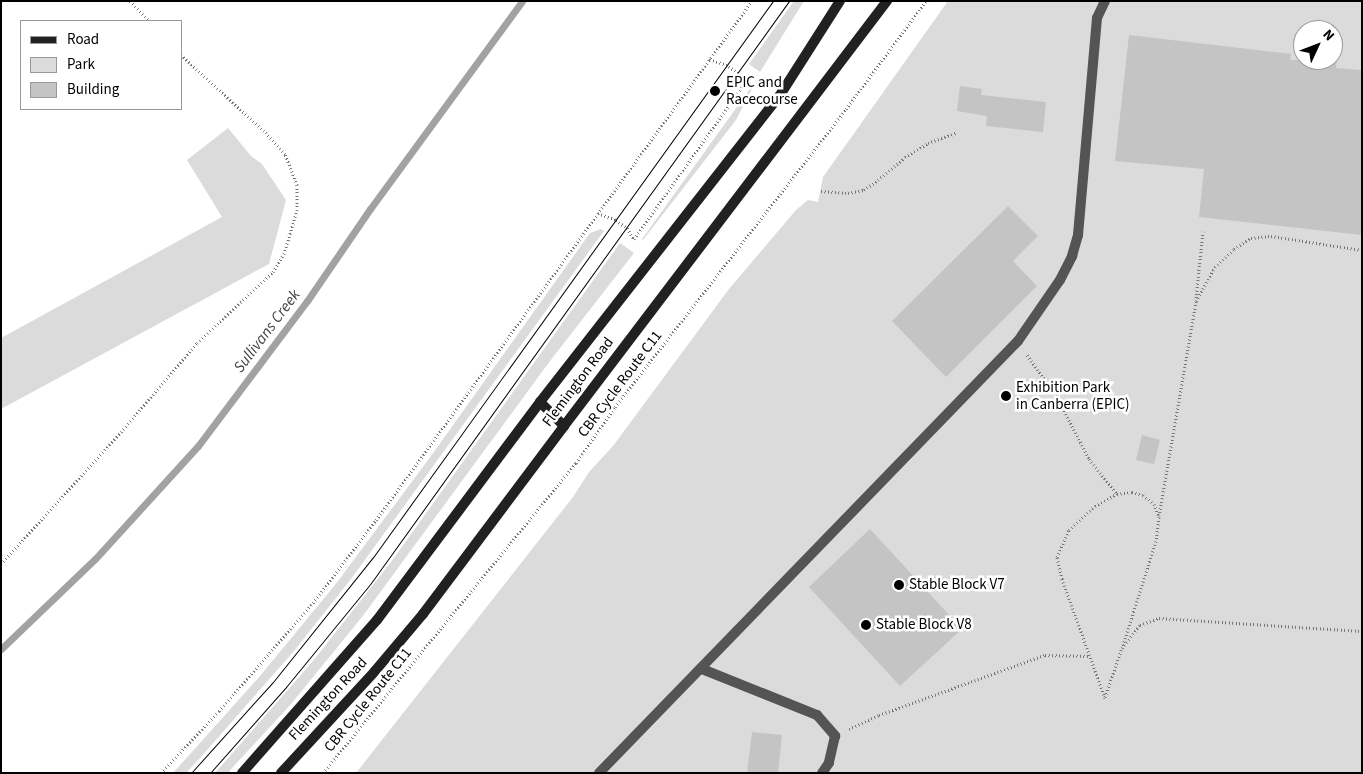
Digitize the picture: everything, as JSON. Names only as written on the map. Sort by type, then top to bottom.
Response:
[{"type":"main road","name":"Flemington Road","points":[[242,773],[377,620],[540,402],[782,92],[840,1]]},
{"type":"main road","name":"Flemington Road","points":[[281,773],[375,671],[423,614],[887,1]]},
{"type":"main road","points":[[540,402],[564,426]]},
{"type":"lane","points":[[599,773],[1018,341],[1060,280],[1072,256],[1078,235],[1097,18],[1105,1]]},
{"type":"lane","points":[[702,668],[817,715],[835,736],[829,763],[822,773]]},
{"type":"path","points":[[130,1],[148,20]]},
{"type":"path","points":[[161,773],[219,711],[313,603],[376,520],[752,1]]},
{"type":"path","name":"CBR Cycle Route C11","points":[[323,773],[576,463],[615,407],[846,109],[926,1]]},
{"type":"path","points":[[1,564],[121,432],[197,343],[273,272],[284,254],[297,210],[297,185],[285,154],[264,131],[182,56]]},
{"type":"path","points":[[598,213],[616,220],[627,228],[634,239],[744,84],[738,73],[709,60]]},
{"type":"path","points":[[821,190],[848,193],[864,190],[905,157],[928,143],[956,133]]},
{"type":"path","points":[[1159,517],[1154,504],[1143,495],[1132,492],[1118,494],[1095,506],[1069,530],[1057,557],[1062,579],[1105,698],[1156,541],[1196,301],[1203,230]]},
{"type":"path","points":[[1196,301],[1215,267],[1234,249],[1251,238],[1271,236],[1362,250]]},
{"type":"path","points":[[1018,341],[1056,395],[1089,459],[1118,494]]},
{"type":"path","points":[[1122,648],[1140,625],[1158,618],[1362,631]]},
{"type":"path","points":[[835,736],[879,714],[1045,655],[1090,656]]},
{"type":"green space","points":[[794,1],[804,1],[760,72],[749,64]]},
{"type":"green space","name":"Exhibition Park in Canberra (EPIC)","points":[[948,1],[1362,1],[1362,773],[356,773],[573,497],[589,472],[613,446],[729,289],[796,210],[808,200],[818,202],[823,177]]},
{"type":"green space","points":[[757,79],[736,120],[643,240],[642,239]]},
{"type":"green space","points":[[228,128],[251,156],[262,164],[286,200],[269,264],[1,409],[1,338],[222,217],[187,160]]},
{"type":"green space","points":[[601,229],[604,231],[351,579],[294,651],[200,758],[186,773],[173,773],[260,676],[335,585],[431,456],[590,233]]},
{"type":"green space","points":[[620,243],[634,253],[550,361],[362,617],[291,704],[228,773],[215,773],[313,661],[391,562]]},
{"type":"building","points":[[1129,35],[1291,54],[1290,60],[1293,60],[1293,70],[1362,70],[1362,235],[1199,217],[1204,169],[1115,161]]},
{"type":"building","points":[[960,86],[982,89],[981,95],[1046,102],[1043,132],[986,126],[987,116],[957,111]]},
{"type":"building","points":[[1008,206],[1038,236],[1013,261],[1037,286],[946,377],[892,321]]},
{"type":"building","points":[[1142,435],[1160,440],[1154,464],[1136,460]]},
{"type":"building","points":[[870,529],[962,629],[900,686],[809,587]]},
{"type":"building","points":[[752,732],[782,735],[778,773],[747,773]]},
{"type":"waterway","name":"Sullivans Creek","points":[[1,649],[95,559],[198,446],[307,301],[370,209],[522,1]]},
{"type":"tram line","points":[[191,773],[273,682],[374,556],[773,1]]},
{"type":"tram line","points":[[210,773],[286,687],[371,583],[789,1]]},
{"type":"place","name":"EPIC and Racecourse","points":[[715,91]]},
{"type":"place","name":"Exhibition Park in Canberra (EPIC)","points":[[1006,396]]},
{"type":"place","name":"Stable Block V7","points":[[899,585]]},
{"type":"place","name":"Stable Block V8","points":[[866,625]]}]
